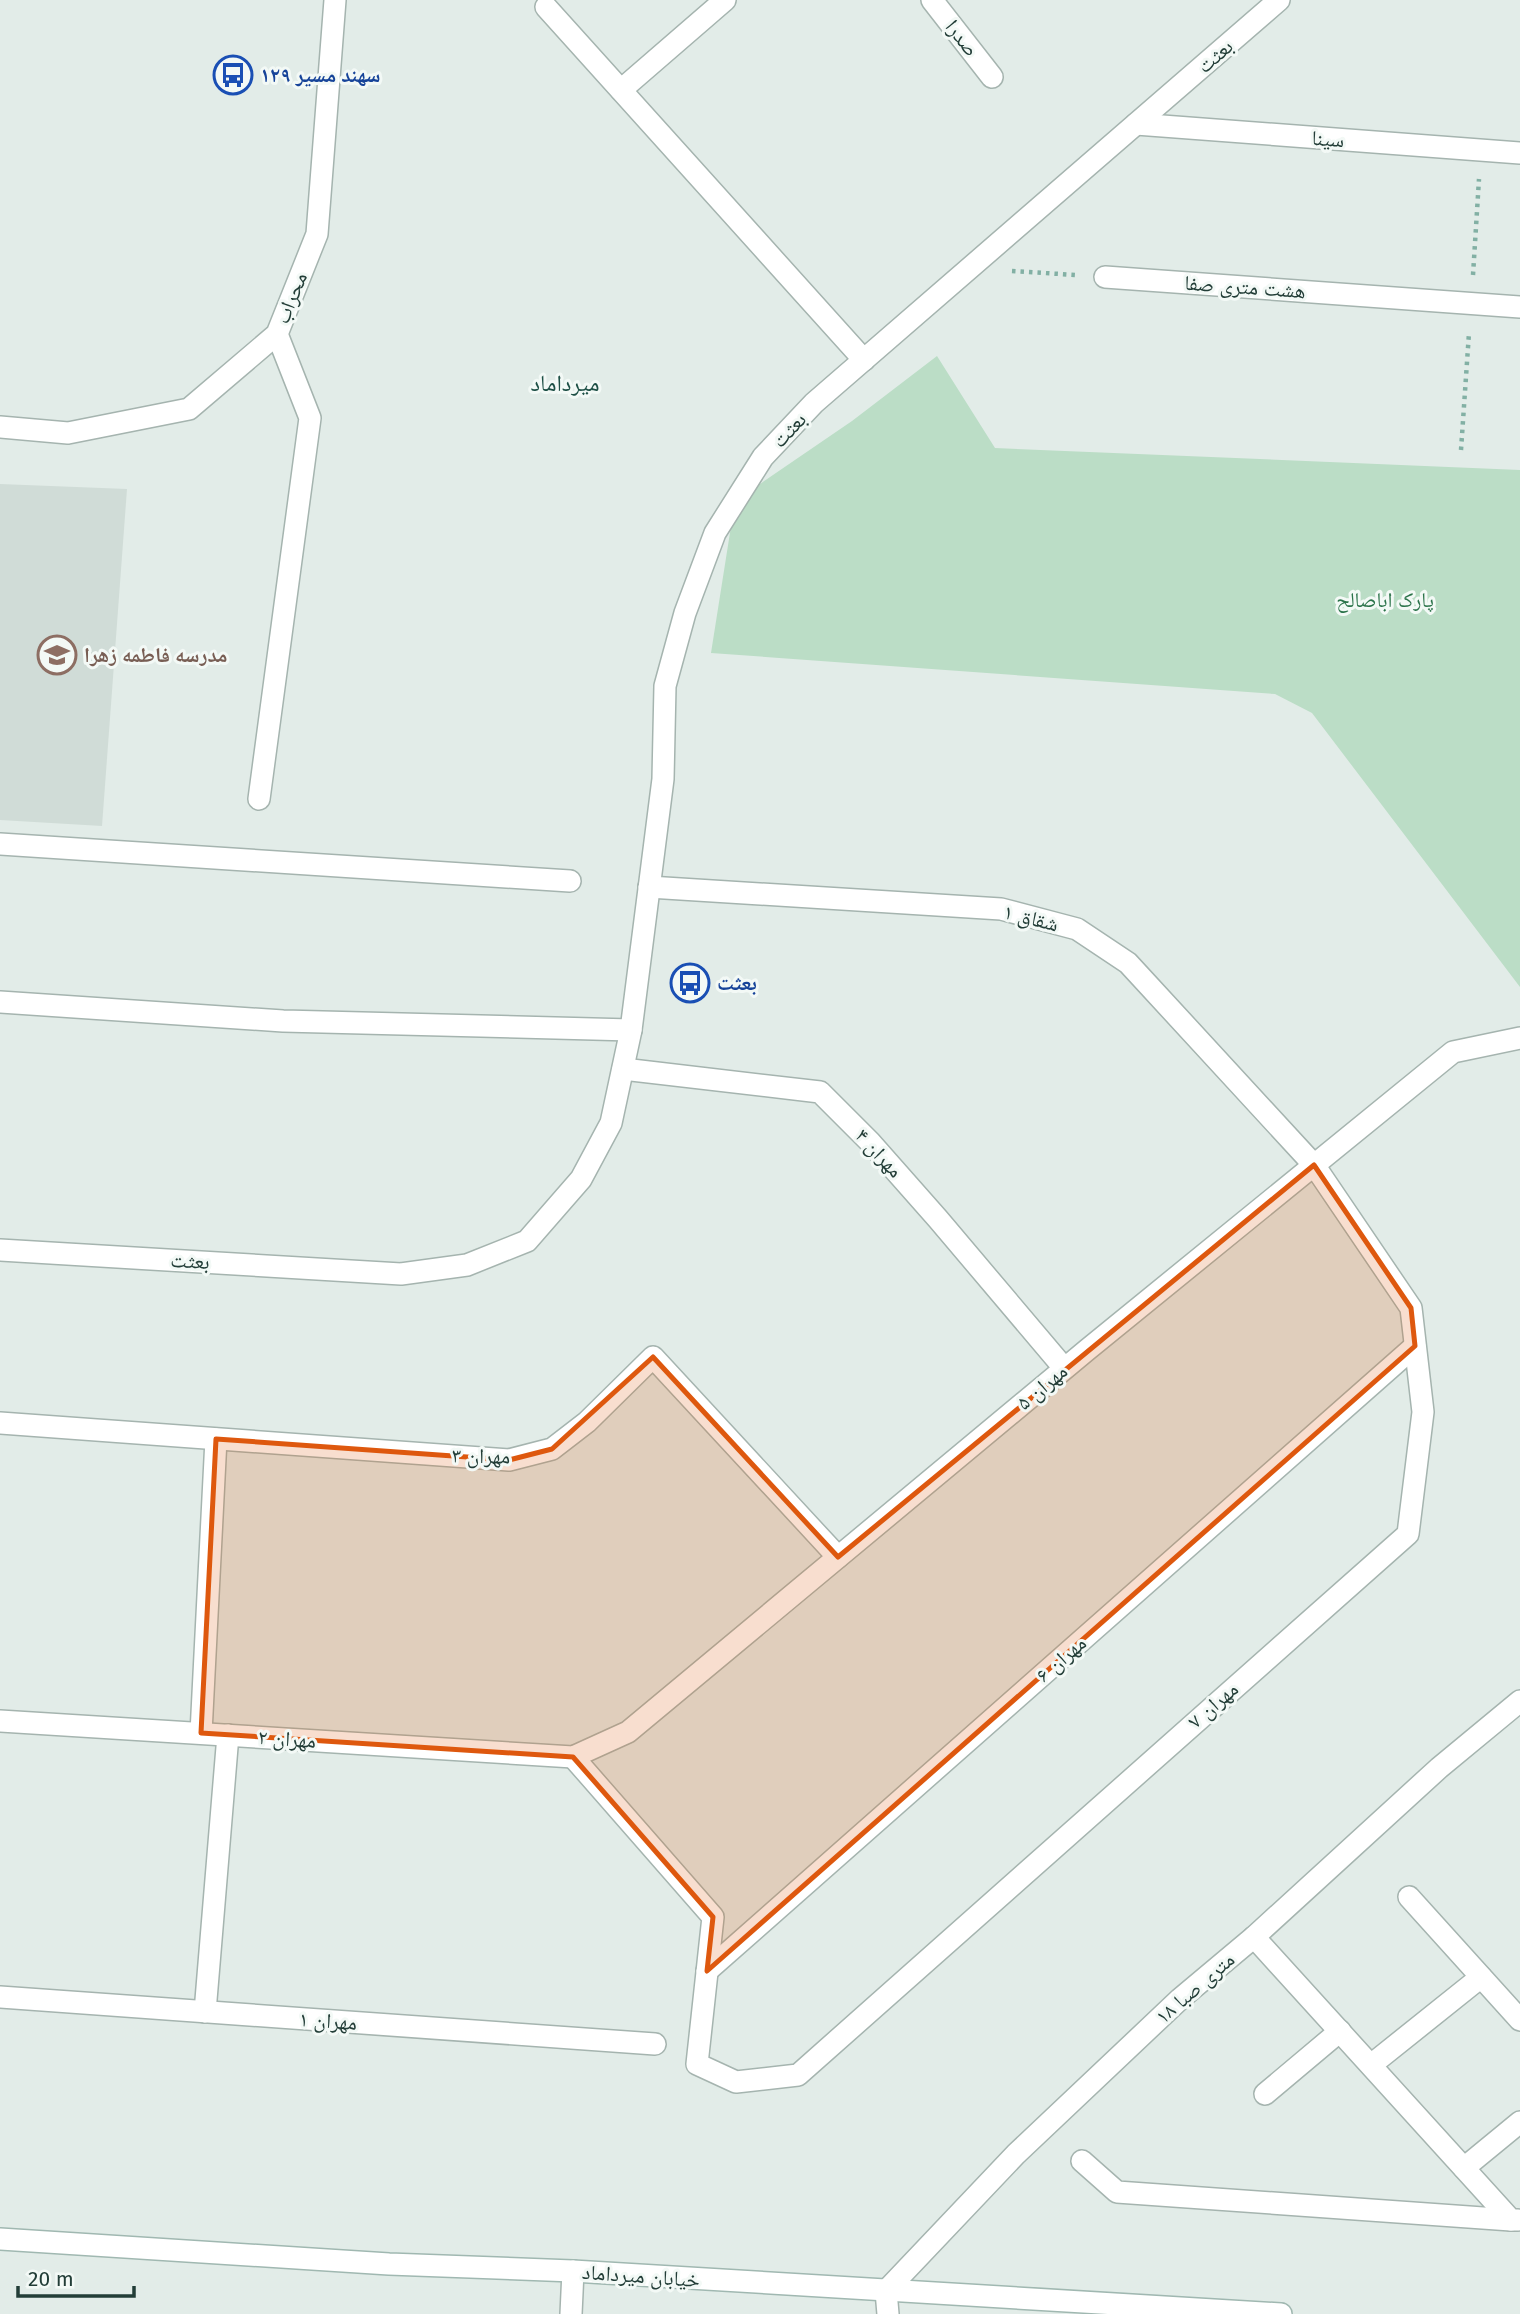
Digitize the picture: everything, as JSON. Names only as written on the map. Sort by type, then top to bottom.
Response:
[{"type":"street","name":"محراب","points":[[0,426],[68,433],[189,409],[277,334],[317,234],[335,0]]},
{"type":"street","points":[[621,90],[725,0]]},
{"type":"street","name":"صدرا","points":[[932,0],[992,77]]},
{"type":"street","name":"بعثت","points":[[0,1250],[401,1274],[467,1265],[527,1241],[581,1179],[611,1123],[631,1030],[663,779],[665,686],[685,613],[715,533],[763,457],[814,402],[1279,0]]},
{"type":"street","points":[[546,7],[864,360]]},
{"type":"street","name":"سینا","points":[[1136,124],[1520,153]]},
{"type":"street","name":"هشت متری صفا","points":[[1105,277],[1520,307]]},
{"type":"street","points":[[259,799],[310,418],[277,334]]},
{"type":"street","points":[[0,844],[570,881]]},
{"type":"street","name":"شقاق ۱","points":[[649,887],[1001,909],[1077,929],[1128,963],[1314,1165]]},
{"type":"street","points":[[0,1002],[284,1021],[631,1030]]},
{"type":"street","name":"مهران ۵","points":[[573,1757],[628,1732],[1064,1368],[1453,1052],[1520,1038]]},
{"type":"street","name":"مهران ۴","points":[[622,1069],[820,1092],[870,1142],[1064,1368]]},
{"type":"street","name":"مهران ۷","points":[[707,1971],[697,2064],[736,2082],[798,2075],[1408,1535],[1423,1412],[1411,1308],[1314,1165]]},
{"type":"street","name":"مهران ۶","points":[[707,1971],[1415,1346]]},
{"type":"street","name":"مهران ۳","points":[[0,1423],[509,1460],[552,1449],[587,1422],[653,1357],[838,1557]]},
{"type":"street","points":[[201,1733],[216,1439]]},
{"type":"street","name":"متری صبا ۱۸","points":[[886,2291],[1016,2154],[1180,2000],[1254,1937],[1440,1768],[1520,1701]]},
{"type":"street","name":"مهران ۲","points":[[0,1721],[573,1757]]},
{"type":"street","points":[[205,2012],[228,1735]]},
{"type":"street","points":[[573,1757],[713,1917],[707,1971]]},
{"type":"street","points":[[1409,1897],[1520,2020]]},
{"type":"street","points":[[1254,1937],[1464,2168],[1516,2220]]},
{"type":"street","points":[[1371,2065],[1481,1977]]},
{"type":"street","name":"مهران ۱","points":[[0,1997],[655,2045]]},
{"type":"street","points":[[1265,2094],[1340,2031]]},
{"type":"street","points":[[1464,2168],[1520,2122]]},
{"type":"street","points":[[1082,2161],[1117,2192],[1516,2220]]},
{"type":"street","name":"خیابان میرداماد","points":[[0,2239],[389,2264],[573,2271],[1281,2314]]},
{"type":"street","points":[[571,2314],[573,2271]]},
{"type":"street","points":[[886,2291],[888,2314]]},
{"type":"path","points":[[970,268],[1105,277]]},
{"type":"highlighted area","points":[[1314,1165],[1411,1308],[1415,1346],[707,1971],[713,1917],[573,1757],[201,1733],[216,1439],[509,1460],[552,1449],[653,1357],[838,1557]]},
{"type":"shaded area","name":"مدرسه فاطمه زهرا","points":[[0,484],[127,489],[102,826],[0,820]]},
{"type":"green space","name":"پارک اباصالح","points":[[937,356],[995,448],[1520,470],[1520,987],[1312,713],[1275,694],[711,653],[735,501],[852,421]]},
{"type":"place","name":"سهند مسیر ۱۲۹","points":[[233,75]]},
{"type":"place","name":"مدرسه فاطمه زهرا","points":[[57,655]]},
{"type":"place","name":"بعثت","points":[[690,983]]},
{"type":"district","name":"میرداماد","points":[[565,383]]}]
